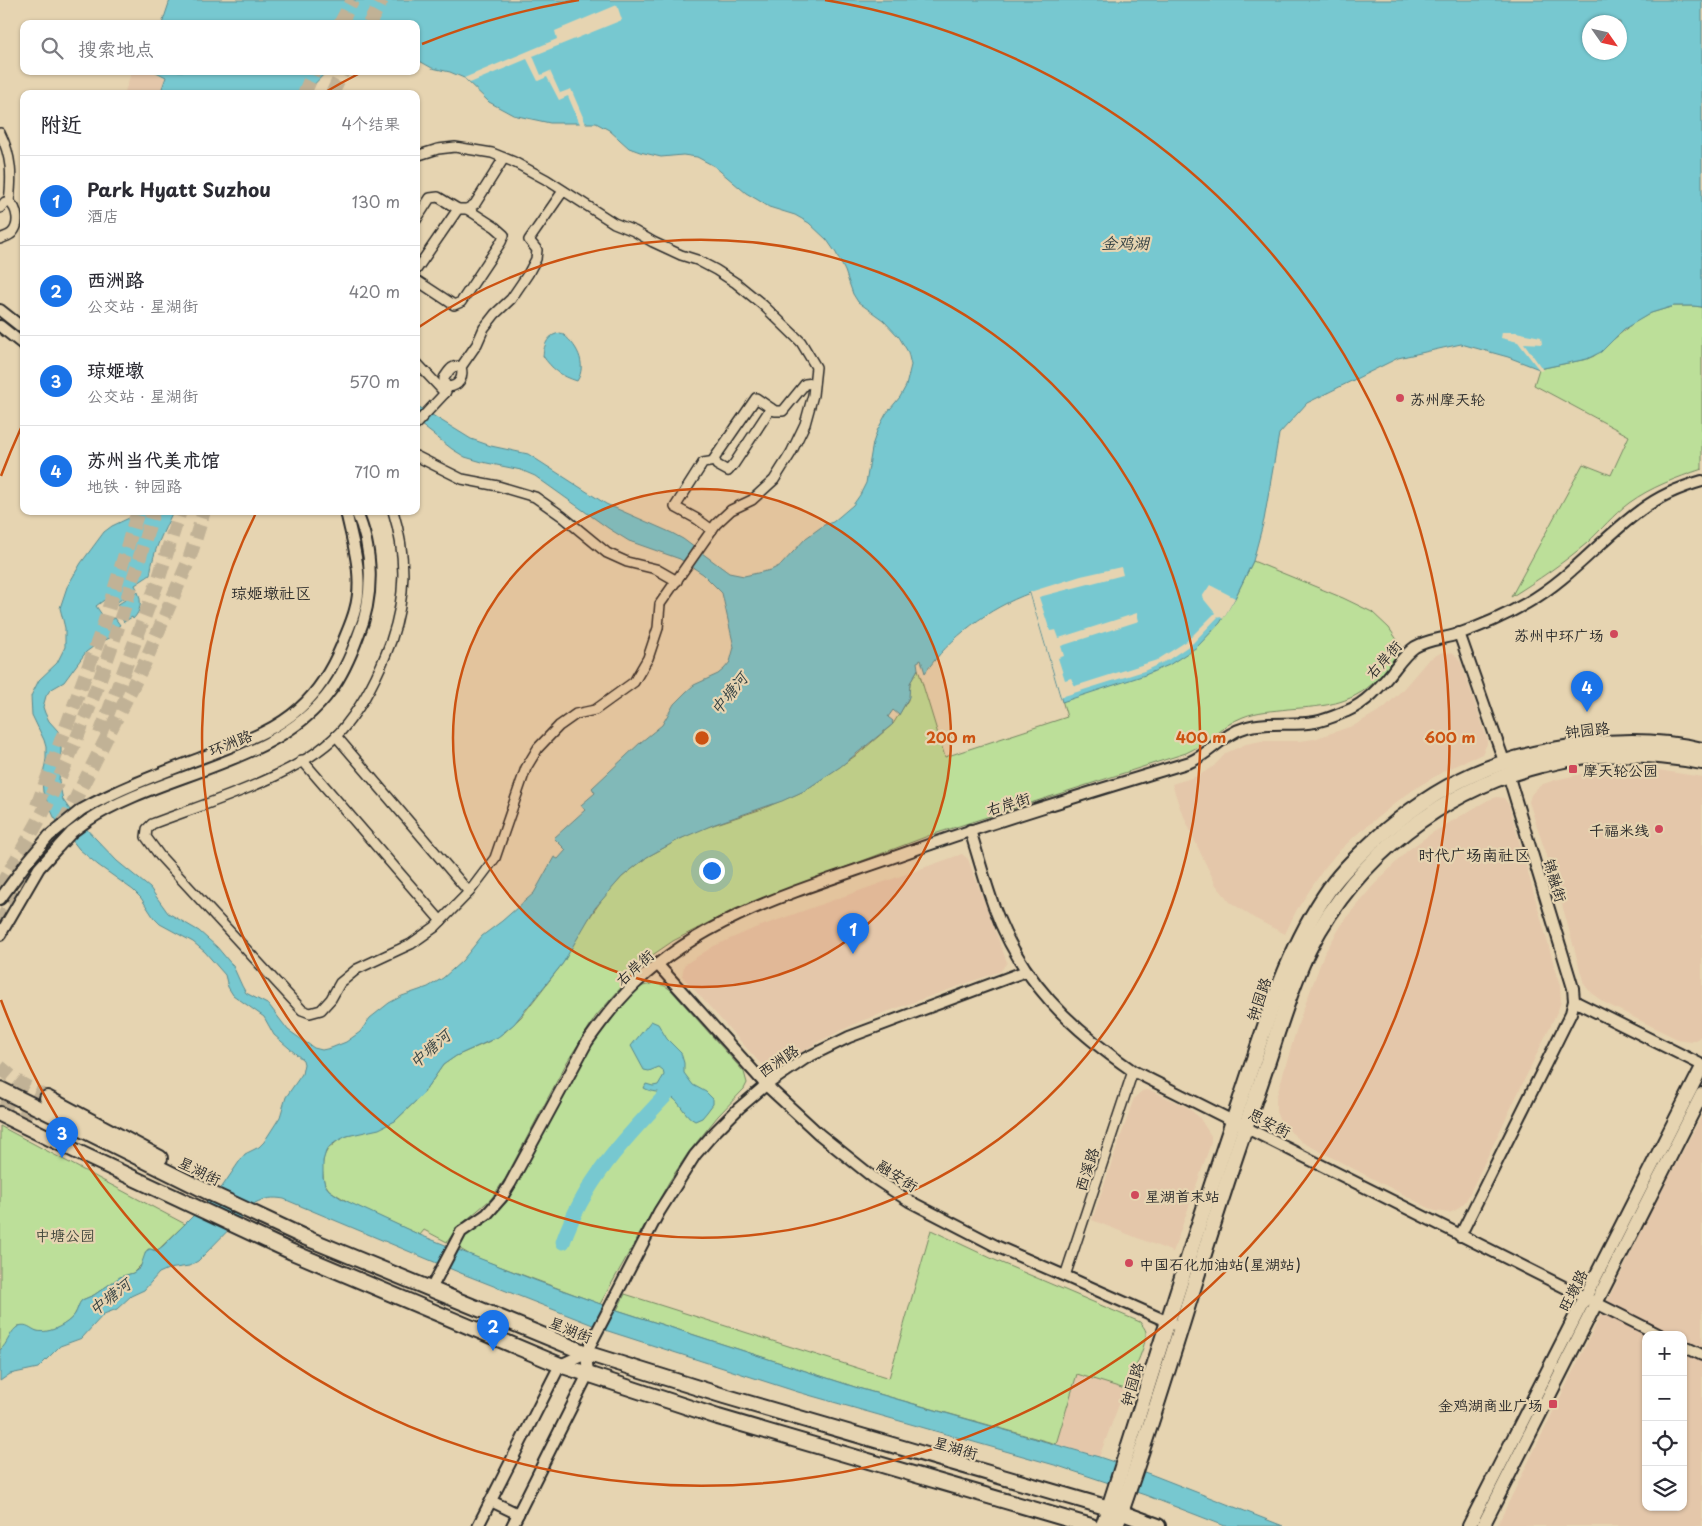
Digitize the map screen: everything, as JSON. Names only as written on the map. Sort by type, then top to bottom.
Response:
[{"type":"main road","name":"钟园路","points":[[1116,1526],[1115,1510],[1239,1123],[1286,968],[1306,928],[1331,887],[1352,863],[1388,828],[1440,792],[1487,767],[1526,754],[1608,742],[1648,741],[1702,750]]},
{"type":"main road","name":"钟园路","points":[[1239,1123],[1300,967],[1317,934],[1337,903],[1366,868],[1409,828],[1452,800],[1508,775],[1556,762],[1589,756],[1645,754],[1702,762]]},
{"type":"main road","name":"旺墩路","points":[[1483,1526],[1702,1066]]},
{"type":"main road","name":"星湖街","points":[[0,1089],[206,1191],[304,1237],[586,1353],[752,1405],[1115,1510],[1158,1526]]},
{"type":"main road","name":"旺墩路","points":[[1469,1526],[1702,1094]]},
{"type":"main road","points":[[47,1098],[186,1172],[206,1191]]},
{"type":"main road","points":[[0,1114],[292,1252],[560,1365],[727,1420],[1091,1526]]},
{"type":"main road","points":[[34,1122],[116,1162],[193,1206]]},
{"type":"main road","name":"钟园路","points":[[1102,1526],[1115,1510]]},
{"type":"street","points":[[0,133],[6,144],[12,174],[9,202]]},
{"type":"street","points":[[394,515],[404,568],[401,599],[394,632],[380,670],[364,700],[346,726],[322,748],[274,776],[152,824],[148,829],[146,837],[148,842],[302,1010],[310,1013],[321,1010],[331,999],[340,983],[357,969],[411,944],[441,922],[469,892],[495,858],[526,768],[538,748],[559,726],[576,714],[595,710],[634,682],[650,650],[658,628],[660,604],[712,530],[731,510],[752,500],[774,480],[791,453],[805,424],[813,395],[816,367],[801,342],[763,305],[736,283],[697,260],[681,255],[634,231],[614,224],[547,180],[492,153],[455,147],[438,149],[420,155]]},
{"type":"street","points":[[420,265],[463,209],[475,204],[504,158]]},
{"type":"street","points":[[461,367],[477,344],[484,328],[511,299],[528,274],[536,259],[537,250],[529,240],[563,191]]},
{"type":"street","points":[[420,214],[430,198],[438,197],[495,226],[504,235],[461,302],[454,306],[420,283]]},
{"type":"street","points":[[0,208],[5,202],[9,202]]},
{"type":"street","points":[[0,239],[10,234],[15,226],[17,212],[9,202]]},
{"type":"street","points":[[0,310],[20,326]]},
{"type":"street","points":[[0,326],[20,342]]},
{"type":"street","points":[[446,390],[444,378],[452,367],[457,365],[461,367]]},
{"type":"street","points":[[420,366],[446,390]]},
{"type":"street","points":[[420,420],[446,390],[460,382],[463,374],[461,367]]},
{"type":"street","points":[[715,461],[714,459],[724,443],[756,398],[775,411],[783,411],[805,384],[814,383]]},
{"type":"street","points":[[715,461],[728,470],[734,464],[771,408]]},
{"type":"street","points":[[420,458],[462,479],[498,486],[535,497],[562,516],[607,554],[626,562],[656,569],[677,581]]},
{"type":"street","points":[[712,530],[674,507],[703,463],[715,461]]},
{"type":"street","name":"右岸街","points":[[431,1289],[465,1228],[487,1214],[510,1184],[587,1042],[599,1025],[636,983],[678,950],[709,930],[773,900],[970,830],[1198,759],[1225,736],[1238,730],[1250,726],[1314,722],[1349,710],[1368,698],[1414,648],[1501,617],[1528,603],[1562,579],[1642,509],[1666,495],[1702,480]]},
{"type":"street","name":"环洲路","points":[[0,899],[49,836],[81,810],[152,777],[272,728],[301,708],[321,685],[337,658],[356,609],[358,570],[356,553],[346,515]]},
{"type":"street","name":"环洲路","points":[[0,936],[39,868],[72,832],[104,809],[277,739],[308,715],[330,691],[348,663],[367,613],[370,588],[367,550],[357,515]]},
{"type":"street","name":"锦融街","points":[[1459,633],[1504,761],[1573,988],[1574,1001]]},
{"type":"street","points":[[336,736],[469,892]]},
{"type":"street","points":[[302,760],[441,922]]},
{"type":"street","name":"思安街","points":[[970,830],[994,908],[1008,939],[1026,971],[1053,1005],[1103,1051],[1133,1071],[1652,1331]]},
{"type":"street","name":"融安街","points":[[658,965],[766,1085],[844,1155],[874,1178],[909,1201],[950,1224],[1174,1325]]},
{"type":"street","name":"西洲路","points":[[586,1353],[659,1212],[695,1156],[714,1133],[766,1085],[806,1058],[849,1037],[1026,971]]},
{"type":"street","points":[[1460,1236],[1571,1012],[1574,1001],[1702,1066]]},
{"type":"street","name":"西溪路","points":[[1065,1276],[1133,1071]]},
{"type":"street","points":[[1687,1348],[1702,1355]]},
{"type":"street","points":[[478,1526],[560,1365],[586,1353],[588,1374],[512,1526]]},
{"type":"street","points":[[491,1501],[518,1514]]},
{"type":"shaded area","points":[[131,75],[159,75],[165,78],[160,90],[125,90]]},
{"type":"shaded area","points":[[1442,652],[1452,653],[1461,663],[1487,738],[1487,744],[1482,754],[1444,771],[1419,786],[1356,835],[1336,854],[1323,870],[1296,911],[1285,934],[1254,918],[1230,902],[1216,885],[1180,808],[1172,784],[1198,776],[1214,766],[1226,753],[1246,744],[1261,741],[1314,739],[1355,725],[1384,708],[1428,660]]},
{"type":"shaded area","points":[[1639,767],[1702,777],[1702,1035],[1696,1040],[1691,1041],[1677,1039],[1605,1003],[1591,993],[1584,984],[1558,890],[1529,802],[1531,795],[1536,789],[1543,784],[1555,780],[1600,770]]},
{"type":"shaded area","points":[[1497,797],[1504,798],[1509,805],[1560,986],[1561,1002],[1466,1201],[1456,1210],[1449,1213],[1435,1211],[1302,1142],[1281,1123],[1276,1112],[1276,1098],[1299,1021],[1324,954],[1345,919],[1372,887],[1407,851],[1432,833],[1488,800]]},
{"type":"shaded area","points":[[962,854],[968,859],[1007,962],[1001,971],[861,1021],[775,1066],[760,1063],[682,976],[684,965],[714,946],[755,928]]},
{"type":"shaded area","points":[[1147,1090],[1187,1107],[1199,1117],[1211,1136],[1211,1143],[1173,1252],[1092,1220],[1134,1098],[1142,1091]]},
{"type":"shaded area","name":"金鸡湖商业广场","points":[[1702,1115],[1702,1526],[1497,1526],[1658,1198]]},
{"type":"shaded area","points":[[1077,1374],[1125,1389],[1099,1457],[1056,1444]]},
{"type":"green space","points":[[1674,306],[1702,307],[1702,469],[1664,483],[1637,497],[1618,512],[1587,543],[1511,597],[1583,464],[1611,475],[1629,436],[1534,385],[1539,369],[1594,356],[1633,323],[1651,313]]},
{"type":"green space","points":[[1253,561],[1372,612],[1389,628],[1402,647],[1385,671],[1372,684],[1350,698],[1327,705],[1265,712],[1243,717],[1235,720],[1201,745],[1186,753],[928,836],[735,909],[673,941],[654,954],[633,974],[596,1016],[567,1062],[505,1179],[491,1199],[457,1228],[447,1242],[424,1230],[420,1235],[353,1205],[329,1190],[324,1182],[322,1168],[324,1156],[328,1149],[341,1138],[395,1121],[423,1094],[443,1065],[456,1056],[488,1042],[505,1032],[521,1017],[563,963],[581,930],[603,898],[622,877],[647,857],[698,830],[762,809],[804,791],[858,754],[893,724],[908,700],[910,683],[918,669],[945,757],[1067,717],[1060,693],[1222,618],[1235,598]]},
{"type":"green space","points":[[655,983],[671,990],[744,1072],[747,1083],[744,1089],[718,1116],[688,1153],[669,1182],[600,1304],[472,1256],[457,1247],[465,1234],[490,1218],[504,1201],[591,1044],[614,1013],[634,991]]},
{"type":"green space","name":"中塘公园","points":[[0,1126],[185,1224],[158,1250],[148,1249],[143,1263],[133,1273],[120,1277],[94,1295],[82,1300],[72,1318],[63,1325],[41,1332],[26,1326],[18,1326],[5,1347],[0,1350]]},
{"type":"green space","points":[[931,1230],[997,1261],[1140,1322],[1146,1331],[1146,1338],[1125,1389],[1077,1374],[1056,1444],[858,1388],[617,1310],[625,1294],[889,1378]]},
{"type":"water","name":"金鸡湖","points":[[170,0],[1702,0],[1702,307],[1674,306],[1651,313],[1624,329],[1601,352],[1587,359],[1539,369],[1508,357],[1461,344],[1398,358],[1307,403],[1279,434],[1264,520],[1253,561],[1220,623],[1197,647],[1169,665],[1145,675],[1062,702],[1030,593],[985,615],[946,647],[925,673],[921,660],[917,662],[918,669],[910,683],[909,697],[899,715],[893,710],[888,717],[893,721],[893,724],[840,767],[804,791],[782,801],[715,824],[680,839],[647,857],[622,877],[595,908],[563,963],[514,1024],[498,1037],[456,1056],[443,1065],[423,1094],[395,1121],[379,1129],[347,1136],[337,1141],[326,1151],[323,1161],[325,1185],[342,1199],[420,1235],[537,1281],[617,1310],[858,1388],[1099,1457],[1150,1474],[1283,1526],[1225,1526],[1145,1495],[1058,1466],[798,1392],[608,1331],[463,1274],[280,1198],[266,1199],[255,1203],[198,1261],[189,1266],[168,1269],[159,1273],[144,1290],[131,1296],[117,1309],[104,1314],[82,1338],[60,1346],[38,1368],[10,1374],[0,1381],[0,1350],[16,1328],[24,1325],[42,1332],[53,1330],[63,1325],[72,1318],[82,1300],[94,1295],[120,1277],[133,1273],[140,1268],[146,1251],[150,1249],[156,1251],[163,1246],[222,1187],[245,1154],[259,1147],[264,1142],[280,1117],[286,1097],[302,1074],[304,1064],[303,1060],[274,1035],[264,1017],[233,995],[228,987],[225,975],[205,952],[193,942],[160,924],[133,890],[79,849],[54,817],[43,792],[42,780],[46,747],[32,715],[31,696],[39,680],[57,663],[65,647],[65,628],[60,608],[67,587],[81,563],[104,532],[132,515],[171,515],[156,549],[150,575],[135,585],[137,589],[116,603],[111,595],[96,606],[107,622],[115,618],[120,625],[116,628],[120,633],[97,644],[86,652],[64,682],[50,690],[46,696],[43,707],[45,713],[58,731],[61,741],[59,781],[63,800],[75,817],[117,861],[150,888],[168,913],[199,931],[217,947],[233,966],[246,993],[269,1005],[288,1030],[314,1048],[322,1050],[346,1042],[360,1032],[370,1018],[389,1003],[402,996],[428,987],[443,978],[462,961],[482,936],[534,893],[554,857],[558,859],[566,850],[554,838],[585,810],[581,805],[595,793],[592,788],[662,725],[674,704],[686,692],[694,685],[718,674],[724,669],[730,662],[734,647],[722,593],[703,574],[680,559],[629,541],[535,476],[521,470],[465,457],[420,424],[420,407],[471,439],[491,446],[528,454],[606,504],[672,533],[729,573],[744,576],[771,570],[781,565],[806,538],[824,525],[833,522],[853,505],[866,483],[877,431],[886,414],[900,397],[906,386],[911,365],[908,352],[899,337],[883,320],[858,302],[836,253],[827,240],[809,223],[795,215],[769,207],[746,193],[714,166],[697,157],[683,155],[661,157],[640,152],[629,148],[609,130],[596,123],[550,123],[513,115],[489,102],[464,78],[450,72],[432,68],[420,61],[420,20],[163,20]]},
{"type":"water","points":[[162,75],[323,75],[309,90],[161,90],[166,77]]},
{"type":"water","points":[[561,333],[571,342],[579,354],[581,368],[577,381],[557,372],[543,356],[544,347],[548,340],[553,335]]},
{"type":"water","points":[[138,592],[140,603],[138,613],[133,619],[132,617],[124,622],[118,614],[122,611],[117,605]]},
{"type":"water","points":[[651,1021],[658,1024],[667,1039],[681,1053],[684,1073],[693,1085],[706,1092],[713,1099],[713,1104],[702,1118],[695,1121],[691,1119],[672,1097],[644,1088],[646,1084],[658,1085],[664,1075],[663,1070],[659,1067],[649,1071],[644,1070],[631,1046]]},
{"type":"pier","points":[[617,5],[622,20],[533,56],[541,75],[550,71],[560,93],[571,89],[586,124],[580,124],[568,96],[559,100],[547,77],[538,81],[527,59],[470,83],[464,78],[557,39],[555,31]]},
{"type":"pier","points":[[1502,332],[1516,332],[1541,337],[1542,344],[1524,343],[1543,370],[1540,371],[1518,342],[1501,338]]},
{"type":"pier","points":[[1121,567],[1123,575],[1039,597],[1050,631],[1056,630],[1059,638],[1137,613],[1139,621],[1061,646],[1064,656],[1058,658],[1065,680],[1071,678],[1075,686],[1157,660],[1187,641],[1215,613],[1202,597],[1210,585],[1235,598],[1223,619],[1219,616],[1193,643],[1168,660],[1144,671],[1061,697],[1030,592],[1081,576]]},
{"type":"waterway","points":[[563,1242],[582,1200],[607,1162],[667,1094]]},
{"type":"tunnel","points":[[342,20],[353,0]]},
{"type":"tunnel","points":[[371,20],[382,0]]},
{"type":"tunnel","points":[[306,90],[312,75]]},
{"type":"tunnel","points":[[334,90],[341,75]]},
{"type":"tunnel","points":[[37,806],[103,627],[137,515]]},
{"type":"tunnel","points":[[0,887],[45,809],[81,728],[120,621],[152,515]]},
{"type":"tunnel","points":[[100,734],[158,581],[179,515]]},
{"type":"tunnel","points":[[44,861],[145,662],[189,560],[203,515]]},
{"type":"tunnel","points":[[0,923],[43,847]]},
{"type":"tunnel","points":[[0,1067],[18,1082],[47,1098]]},
{"type":"tunnel","points":[[0,1102],[34,1122]]},
{"type":"place","name":"苏州摩天轮","points":[[1400,398]]},
{"type":"place","name":"苏州中环广场","points":[[1614,634]]},
{"type":"place","name":"苏州当代美术馆","points":[[1587,712]]},
{"type":"place","name":"摩天轮公园","points":[[1573,769]]},
{"type":"place","name":"千福米线","points":[[1659,829]]},
{"type":"place","name":"Park Hyatt Suzhou","points":[[853,954]]},
{"type":"place","name":"琼姬墩","points":[[62,1158]]},
{"type":"place","name":"星湖首末站","points":[[1135,1195]]},
{"type":"place","name":"中国石化加油站(星湖站)","points":[[1129,1263]]},
{"type":"place","name":"西洲路","points":[[493,1351]]},
{"type":"place","name":"金鸡湖商业广场","points":[[1553,1404]]},
{"type":"district","name":"琼姬墩社区","points":[[271,592]]},
{"type":"district","name":"时代广场南社区","points":[[1474,854]]},
{"type":"water label","name":"中塘河","points":[[728,693]]},
{"type":"water label","name":"中塘河","points":[[429,1048]]},
{"type":"water label","name":"中塘河","points":[[109,1296]]}]
